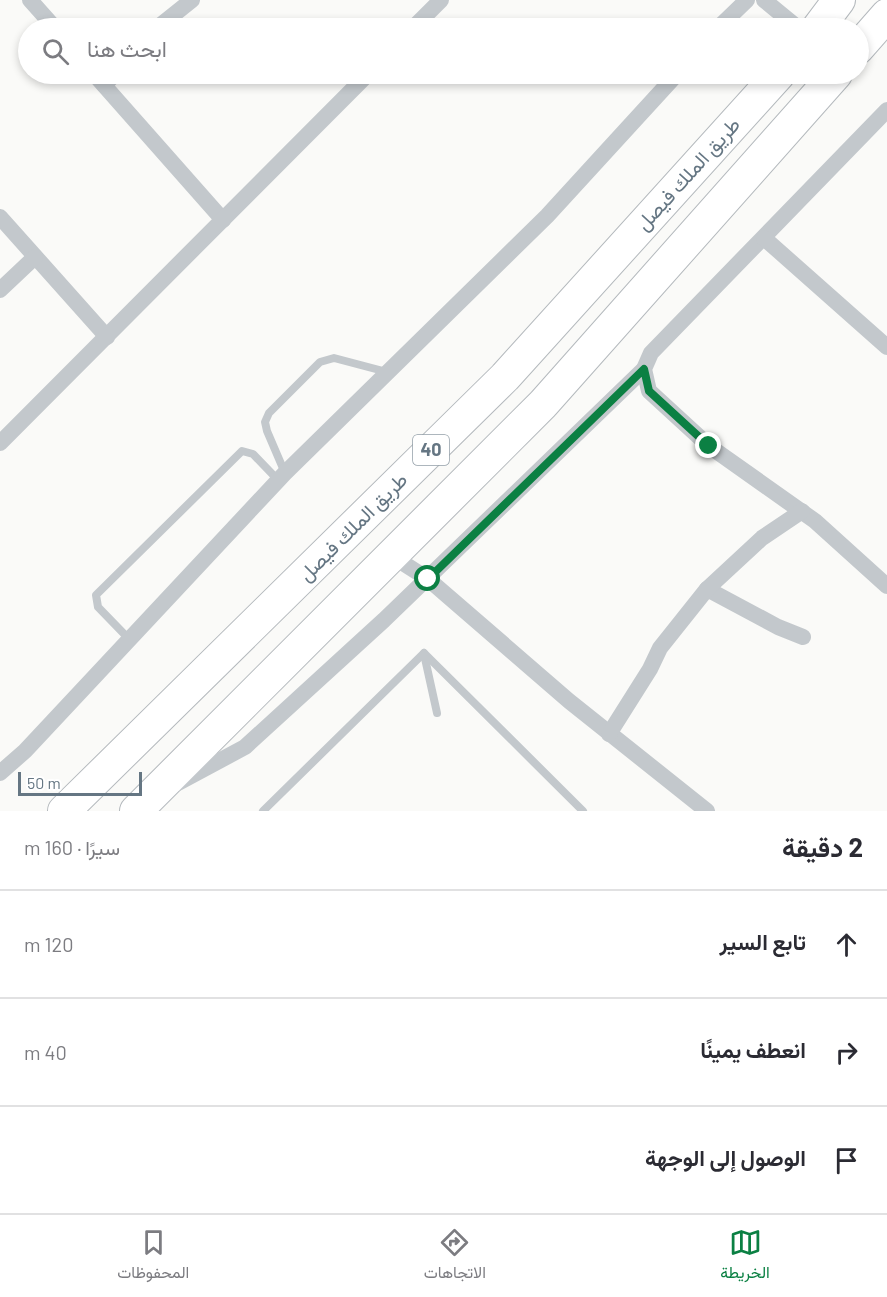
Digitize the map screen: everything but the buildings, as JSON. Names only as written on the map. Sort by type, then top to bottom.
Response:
[{"type":"highway","points":[[826,18],[839,0]]},
{"type":"highway","points":[[869,35],[887,15]]},
{"type":"highway","name":"طريق الملك فيصل","points":[[64,811],[505,377],[770,84]]},
{"type":"highway","name":"40","points":[[142,805],[543,404],[827,84]]},
{"type":"street","points":[[30,0],[46,18]]},
{"type":"street","points":[[170,18],[192,0]]},
{"type":"street","points":[[423,18],[441,0]]},
{"type":"street","points":[[728,18],[747,0]]},
{"type":"street","points":[[764,0],[786,18]]},
{"type":"street","points":[[111,84],[223,220]]},
{"type":"street","points":[[0,442],[358,84]]},
{"type":"street","points":[[0,773],[25,751],[281,476],[547,216],[668,84]]},
{"type":"street","points":[[142,805],[245,747],[428,579],[644,369],[651,353],[887,110]]},
{"type":"street","points":[[0,217],[107,337]]},
{"type":"street","points":[[764,238],[887,347]]},
{"type":"street","points":[[0,290],[35,257]]},
{"type":"street","points":[[644,369],[649,391],[709,446],[815,520],[887,586]]},
{"type":"street","points":[[609,734],[650,669],[660,648],[707,589],[762,538],[802,511]]},
{"type":"street","points":[[392,556],[428,579],[553,688],[707,811]]},
{"type":"street","points":[[707,589],[778,627],[803,637]]},
{"type":"lane","points":[[281,476],[265,422],[269,413],[320,362],[334,358],[387,372]]},
{"type":"lane","points":[[129,639],[98,607],[96,595],[242,451],[253,454],[281,476]]},
{"type":"lane","points":[[424,653],[437,713]]},
{"type":"lane","points":[[263,811],[424,653]]},
{"type":"lane","points":[[424,653],[583,811]]},
{"type":"route","points":[[428,579],[644,369],[649,391],[709,446]]}]
